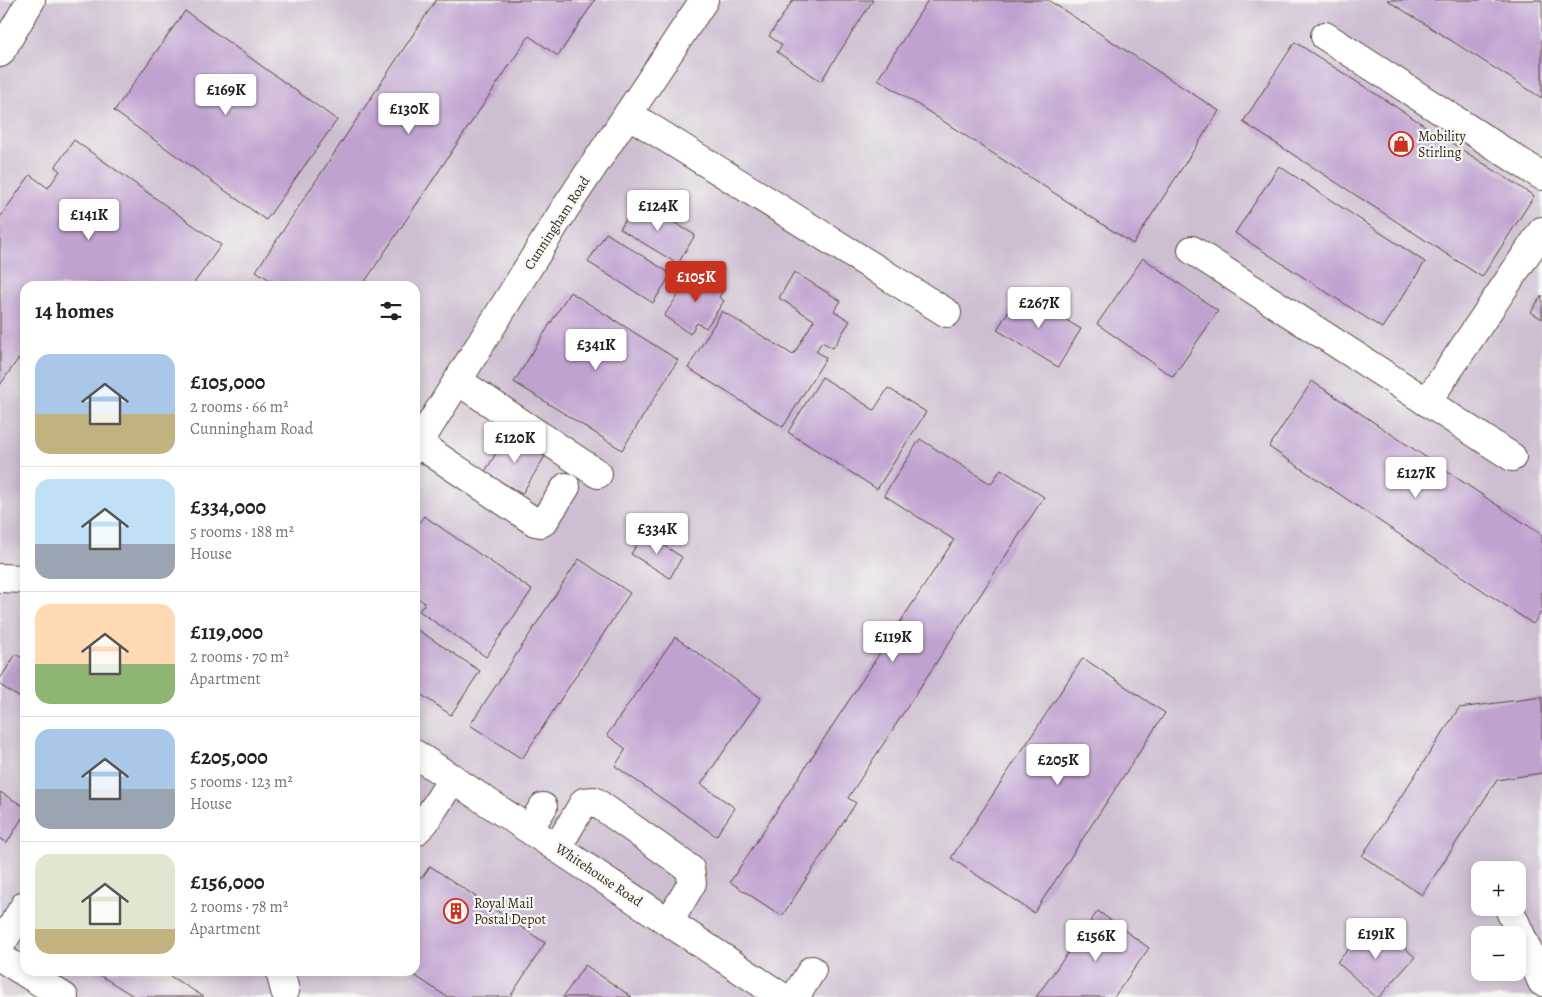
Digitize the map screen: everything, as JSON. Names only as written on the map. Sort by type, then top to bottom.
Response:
[{"type":"street","points":[[0,54],[8,20],[31,0]]},
{"type":"street","name":"Cunningham Road","points":[[420,441],[564,210],[704,0]]},
{"type":"street","points":[[1325,36],[1542,176]]},
{"type":"street","points":[[628,114],[947,313]]},
{"type":"street","points":[[1427,402],[1542,231]]},
{"type":"street","points":[[1192,250],[1512,457]]},
{"type":"street","points":[[458,381],[598,474]]},
{"type":"street","points":[[420,448],[535,522],[541,523],[544,521],[566,487]]},
{"type":"street","points":[[0,578],[20,579]]},
{"type":"street","name":"Whitehouse Road","points":[[420,757],[453,778],[536,818],[557,848],[782,997]]},
{"type":"street","points":[[420,827],[426,822],[453,778]]},
{"type":"street","points":[[557,848],[584,802],[594,801],[690,869],[692,883],[669,922]]},
{"type":"street","points":[[0,946],[20,913]]},
{"type":"street","points":[[1512,916],[1542,982]]},
{"type":"street","points":[[0,957],[20,970]]},
{"type":"street","points":[[795,997],[812,970]]},
{"type":"street","points":[[30,976],[64,997]]},
{"type":"shaded area","points":[[0,0],[1542,0],[1542,997],[0,997]]},
{"type":"building","points":[[436,0],[595,0],[558,56],[529,36],[365,281],[271,281],[256,271]]},
{"type":"building","points":[[793,0],[873,0],[821,81],[777,52],[782,45],[769,36]]},
{"type":"building","points":[[928,0],[1048,0],[1219,111],[1133,244],[878,79]]},
{"type":"building","points":[[1387,0],[1542,0],[1542,98]]},
{"type":"building","points":[[185,11],[337,120],[266,220],[114,111]]},
{"type":"building","points":[[1295,42],[1534,196],[1482,277],[1243,122]]},
{"type":"building","points":[[74,140],[221,245],[196,281],[20,281],[20,360],[18,359],[0,385],[0,217],[30,175],[48,188],[60,171],[55,167]]},
{"type":"building","points":[[1279,166],[1425,262],[1382,328],[1235,233]]},
{"type":"building","points":[[637,200],[695,235],[678,264],[620,229]]},
{"type":"building","points":[[606,233],[671,274],[653,303],[588,262]]},
{"type":"building","points":[[1143,258],[1218,311],[1173,377],[1097,324]]},
{"type":"building","points":[[695,270],[724,289],[719,297],[724,301],[706,328],[697,323],[690,334],[664,316]]},
{"type":"building","points":[[794,272],[841,301],[834,311],[850,321],[833,348],[822,342],[816,351],[826,358],[783,427],[688,368],[722,311],[793,355],[814,320],[779,298]]},
{"type":"building","points":[[570,292],[678,360],[622,450],[514,382]]},
{"type":"building","points":[[1020,292],[1081,329],[1058,367],[997,330]]},
{"type":"building","points":[[1542,295],[1542,319],[1531,312]]},
{"type":"building","points":[[822,377],[874,410],[888,388],[926,412],[877,489],[788,432]]},
{"type":"building","points":[[1312,381],[1542,535],[1542,611],[1533,624],[1269,447]]},
{"type":"building","points":[[508,433],[545,456],[522,494],[485,472]]},
{"type":"building","points":[[920,439],[991,484],[1001,469],[1044,497],[848,798],[856,803],[782,916],[730,882],[954,540],[884,495]]},
{"type":"building","points":[[424,516],[532,590],[486,657],[420,612],[425,603],[420,600],[420,521]]},
{"type":"building","points":[[644,533],[682,557],[670,578],[631,554]]},
{"type":"building","points":[[579,559],[630,593],[522,759],[470,725]]},
{"type":"building","points":[[420,631],[480,671],[451,715],[420,694]]},
{"type":"building","points":[[675,637],[761,698],[701,784],[735,808],[716,836],[615,766],[626,749],[607,735]]},
{"type":"building","points":[[16,654],[20,657],[20,698],[0,685],[0,679]]},
{"type":"building","points":[[1083,658],[1165,713],[1034,913],[951,858]]},
{"type":"building","points":[[1542,697],[1542,773],[1497,780],[1422,895],[1362,856],[1459,708]]},
{"type":"building","points":[[0,792],[20,804],[20,821],[7,843],[0,839]]},
{"type":"building","name":"Royal Mail Postal Depot","points":[[430,866],[545,943],[510,997],[447,997],[416,976],[420,976],[420,877],[422,878]]},
{"type":"building","points":[[1098,911],[1149,948],[1114,997],[1036,997]]},
{"type":"building","points":[[1374,921],[1415,957],[1379,997],[1376,997],[1337,962]]},
{"type":"building","points":[[585,965],[632,997],[563,997]]},
{"type":"building","points":[[101,976],[170,976],[204,997],[135,997]]},
{"type":"place","name":"Mobility Stirling","points":[[1401,144]]},
{"type":"place","name":"Royal Mail Postal Depot","points":[[456,911]]}]
